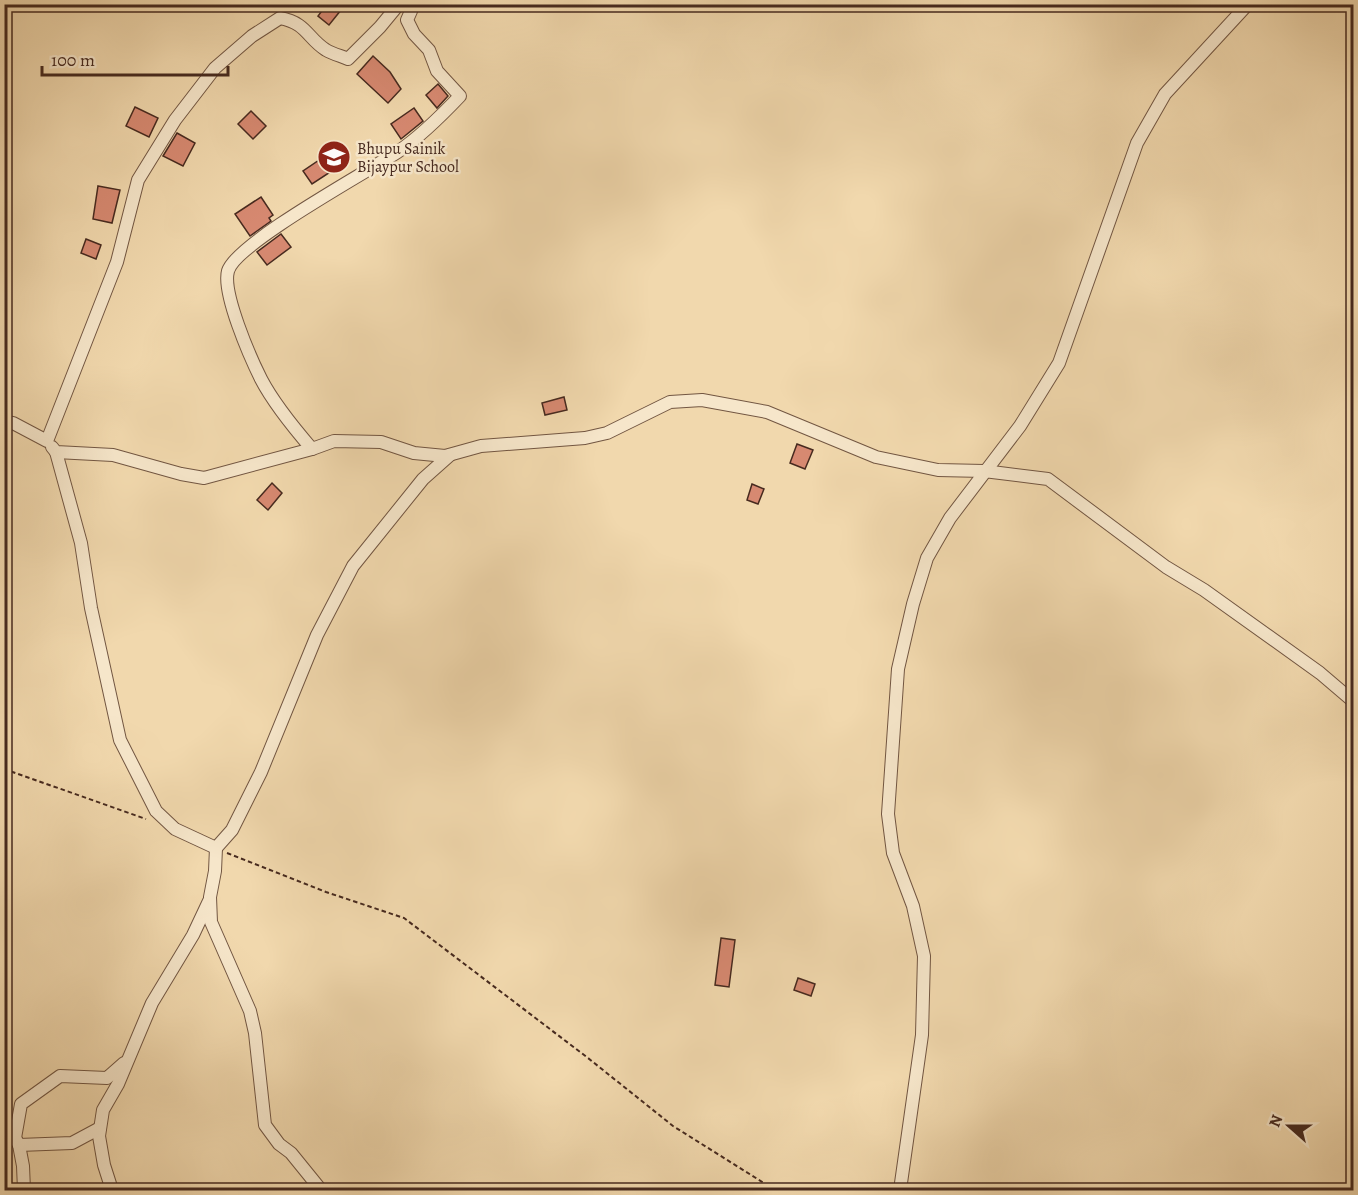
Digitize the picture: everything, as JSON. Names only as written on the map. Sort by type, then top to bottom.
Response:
[{"type":"street","points":[[48,441],[117,262],[138,180],[175,120],[215,68],[252,36],[280,18],[293,21],[306,29],[326,50],[348,59],[399,4]]},
{"type":"street","points":[[312,449],[286,417],[261,379],[237,323],[229,294],[228,270],[239,256],[272,230],[400,150],[440,117],[460,96],[437,71],[429,50],[414,34],[407,20],[411,11],[408,4]]},
{"type":"street","points":[[900,1191],[922,1035],[924,956],[913,906],[893,853],[888,814],[898,669],[913,604],[927,558],[950,518],[1020,426],[1059,363],[1137,143],[1165,94],[1248,4]]},
{"type":"street","points":[[56,452],[113,455],[204,478],[334,441],[381,442],[414,453],[450,454],[481,446],[585,438],[608,433],[670,402],[702,400],[767,412],[846,447],[876,457],[938,470],[984,471],[1047,479],[1166,567],[1204,590],[1320,673],[1353,702]]},
{"type":"street","points":[[4,421],[13,423],[48,441],[56,452],[81,543],[96,629],[120,740],[156,812],[175,829],[216,848]]},
{"type":"street","points":[[321,1191],[291,1153],[279,1144],[266,1125],[255,1033],[250,1011],[211,922],[210,897],[215,871],[216,848],[232,830],[261,772],[317,635],[353,566],[423,478],[450,454]]},
{"type":"street","points":[[112,1191],[104,1165],[99,1136],[103,1110],[118,1084],[152,1003],[193,935],[210,897]]},
{"type":"street","points":[[24,1191],[23,1166],[13,1140],[21,1104],[60,1076],[97,1079],[107,1077],[127,1060]]},
{"type":"street","points":[[13,1140],[72,1143],[100,1128]]},
{"type":"path","points":[[4,770],[154,821]]},
{"type":"path","points":[[216,848],[326,892],[404,918],[673,1126],[775,1191]]},
{"type":"building","points":[[327,4],[334,4],[341,10],[329,25],[318,16]]},
{"type":"building","points":[[373,56],[390,72],[401,89],[388,103],[357,74]]},
{"type":"building","points":[[438,84],[448,96],[437,108],[426,95]]},
{"type":"building","points":[[135,107],[158,118],[149,137],[126,126]]},
{"type":"building","points":[[414,108],[423,121],[401,139],[391,124]]},
{"type":"building","points":[[251,111],[266,126],[253,139],[238,124]]},
{"type":"building","points":[[177,133],[195,143],[183,166],[163,156]]},
{"type":"building","points":[[337,148],[347,161],[312,184],[303,171]]},
{"type":"building","points":[[98,186],[120,190],[112,223],[93,219]]},
{"type":"building","points":[[261,197],[273,215],[269,218],[271,221],[250,236],[235,214]]},
{"type":"building","points":[[281,234],[291,247],[267,265],[257,252]]},
{"type":"building","points":[[86,239],[101,245],[96,259],[81,253]]},
{"type":"building","points":[[564,397],[567,410],[545,415],[542,403]]},
{"type":"building","points":[[797,444],[813,450],[805,469],[790,463]]},
{"type":"building","points":[[272,483],[282,493],[268,510],[257,500]]},
{"type":"building","points":[[752,484],[764,489],[758,504],[747,500]]},
{"type":"building","points":[[721,938],[735,940],[729,987],[715,985]]},
{"type":"building","points":[[798,978],[815,984],[811,996],[794,990]]},
{"type":"place","name":"Bhupu Sainik Bijaypur School","points":[[334,157]]}]
